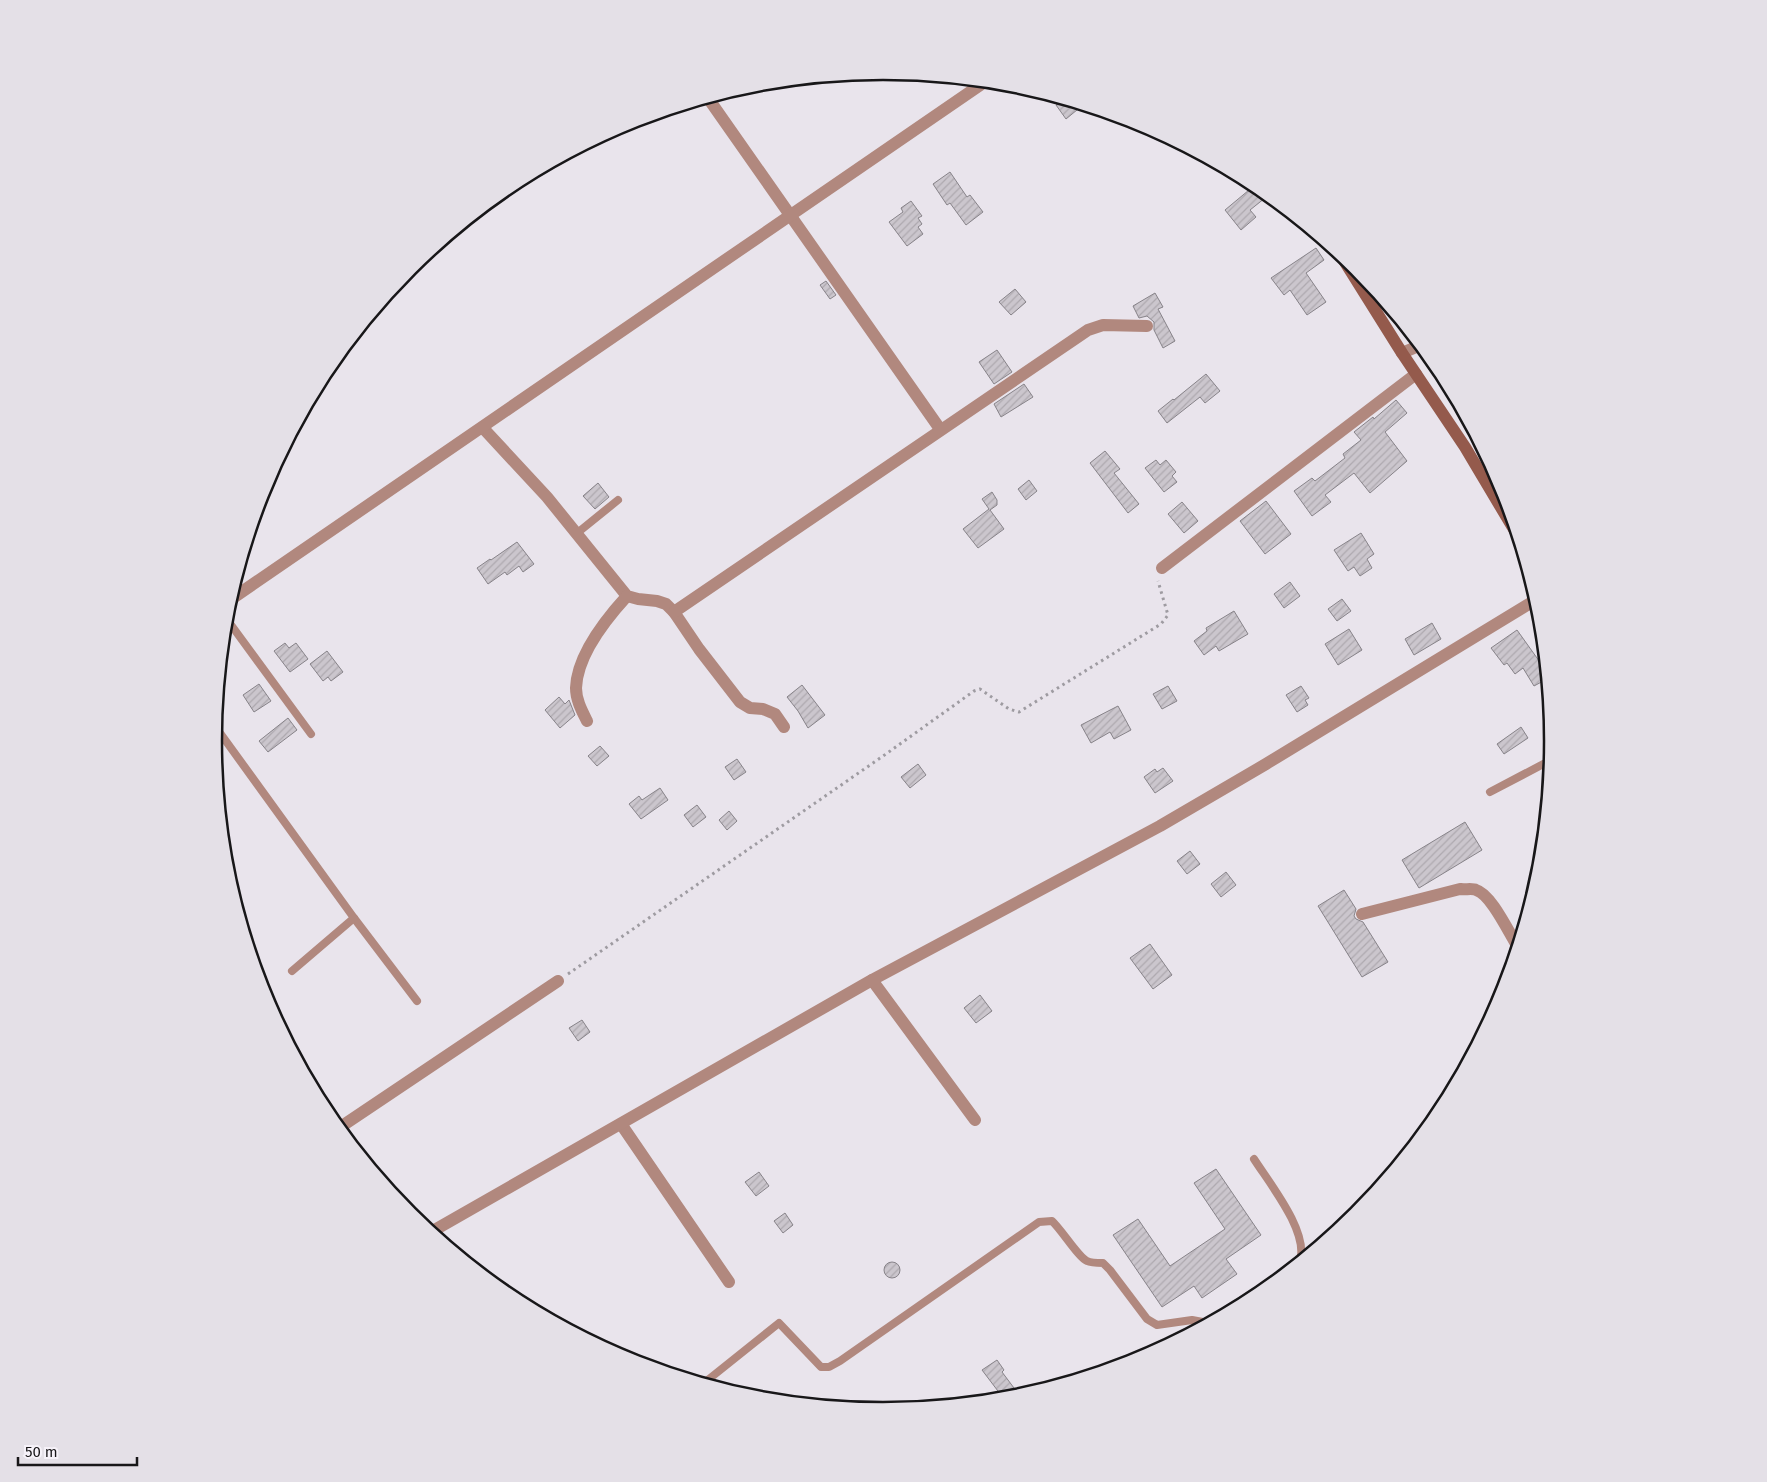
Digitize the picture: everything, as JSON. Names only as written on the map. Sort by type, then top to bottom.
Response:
[{"type":"street","points":[[239,594],[977,87]]},
{"type":"street","points":[[712,103],[940,429]]},
{"type":"street","points":[[1356,279],[1402,353],[1465,447],[1501,508]]},
{"type":"street","points":[[674,612],[1088,330],[1103,325],[1147,326]]},
{"type":"street","points":[[1402,353],[1414,348]]},
{"type":"street","points":[[1162,568],[1416,374]]},
{"type":"street","points":[[483,428],[547,497],[627,596],[657,600],[666,604],[674,612],[699,649],[740,702],[750,708],[763,709],[775,714],[784,726]]},
{"type":"street","points":[[587,721],[580,708],[576,690],[578,671],[607,618],[627,596]]},
{"type":"street","points":[[438,1228],[543,1166],[621,1124],[872,980],[1160,826],[1283,754],[1530,603]]},
{"type":"street","points":[[1362,914],[1460,890],[1476,890],[1486,896],[1513,939]]},
{"type":"street","points":[[872,980],[975,1120]]},
{"type":"street","points":[[345,1124],[558,981]]},
{"type":"street","points":[[621,1124],[729,1282]]},
{"type":"lane","points":[[576,534],[618,500]]},
{"type":"lane","points":[[233,627],[311,734]]},
{"type":"lane","points":[[222,736],[416,1001]]},
{"type":"lane","points":[[1490,792],[1543,764]]},
{"type":"lane","points":[[292,971],[354,918]]},
{"type":"lane","points":[[1254,1159],[1295,1224],[1302,1242],[1301,1253]]},
{"type":"lane","points":[[710,1378],[779,1323],[822,1366],[829,1368],[1039,1222],[1052,1221],[1082,1258],[1088,1262],[1103,1263],[1147,1319],[1157,1325],[1192,1320],[1199,1321]]},
{"type":"path","points":[[558,981],[974,691],[980,689],[1008,709],[1019,712],[1162,624],[1168,615],[1157,582],[1162,568]]},
{"type":"building","points":[[1058,104],[1077,110],[1066,119],[1056,105]]},
{"type":"building","points":[[950,172],[967,197],[970,195],[983,212],[966,225],[950,203],[947,205],[933,184]]},
{"type":"building","points":[[1249,190],[1263,200],[1250,210],[1256,217],[1241,230],[1225,210]]},
{"type":"building","points":[[911,201],[922,216],[918,218],[922,224],[918,227],[923,234],[907,246],[889,222],[903,212],[901,208]]},
{"type":"building","points":[[1316,248],[1324,260],[1306,273],[1326,302],[1307,315],[1290,290],[1284,295],[1271,278]]},
{"type":"building","points":[[826,281],[836,295],[830,299],[820,285]]},
{"type":"building","points":[[1015,289],[1026,302],[1011,315],[999,302]]},
{"type":"building","points":[[1155,293],[1163,307],[1158,309],[1175,341],[1163,348],[1154,330],[1154,322],[1147,316],[1139,318],[1133,306]]},
{"type":"building","points":[[997,350],[1012,372],[994,384],[979,362]]},
{"type":"building","points":[[1206,374],[1220,391],[1205,403],[1200,397],[1167,423],[1158,411]]},
{"type":"building","points":[[1024,384],[1033,397],[1001,417],[994,404]]},
{"type":"building","points":[[1396,400],[1407,413],[1385,432],[1407,461],[1370,493],[1354,473],[1325,495],[1331,502],[1312,516],[1294,491],[1312,478],[1315,481],[1345,458],[1343,454],[1361,440],[1354,432],[1373,417],[1374,419]]},
{"type":"building","points":[[1105,451],[1120,469],[1114,473],[1139,504],[1128,513],[1090,463]]},
{"type":"building","points":[[1156,460],[1160,465],[1166,460],[1176,472],[1172,476],[1177,482],[1164,492],[1145,468]]},
{"type":"building","points":[[1029,480],[1037,491],[1026,500],[1018,489]]},
{"type":"building","points":[[598,483],[609,497],[595,509],[583,496]]},
{"type":"building","points":[[992,492],[997,500],[997,505],[990,510],[1004,529],[978,548],[963,529],[989,509],[982,499]]},
{"type":"building","points":[[1266,501],[1291,534],[1265,554],[1240,521]]},
{"type":"building","points":[[1182,502],[1198,521],[1184,533],[1168,514]]},
{"type":"building","points":[[1361,533],[1374,554],[1367,559],[1372,568],[1360,576],[1354,567],[1348,571],[1334,550]]},
{"type":"building","points":[[517,542],[534,564],[523,572],[519,566],[507,575],[505,572],[488,584],[477,568]]},
{"type":"building","points":[[1290,582],[1300,596],[1284,608],[1274,594]]},
{"type":"building","points":[[1342,599],[1351,611],[1337,621],[1328,609]]},
{"type":"building","points":[[1234,611],[1248,634],[1219,651],[1216,646],[1204,655],[1194,641],[1207,631],[1206,628]]},
{"type":"building","points":[[1432,623],[1441,639],[1414,655],[1405,639]]},
{"type":"building","points":[[1349,629],[1362,650],[1338,665],[1325,644]]},
{"type":"building","points":[[1517,630],[1540,662],[1542,682],[1534,686],[1523,668],[1515,674],[1507,663],[1504,665],[1491,648]]},
{"type":"building","points":[[285,643],[289,648],[296,643],[308,659],[290,672],[274,651]]},
{"type":"building","points":[[327,651],[343,672],[331,681],[328,677],[323,681],[310,664]]},
{"type":"building","points":[[259,684],[271,701],[254,712],[243,695]]},
{"type":"building","points":[[802,685],[825,715],[808,728],[787,697]]},
{"type":"building","points":[[1168,686],[1177,701],[1162,709],[1153,694]]},
{"type":"building","points":[[1301,686],[1309,698],[1305,700],[1308,705],[1297,712],[1286,695]]},
{"type":"building","points":[[559,697],[565,704],[569,700],[575,715],[560,728],[545,710]]},
{"type":"building","points":[[1118,706],[1131,730],[1114,739],[1110,732],[1091,743],[1081,725]]},
{"type":"building","points":[[288,718],[297,730],[268,752],[259,741]]},
{"type":"building","points":[[1521,727],[1528,738],[1504,754],[1497,744]]},
{"type":"building","points":[[600,746],[609,756],[597,766],[588,756]]},
{"type":"building","points":[[737,759],[746,772],[734,780],[725,767]]},
{"type":"building","points":[[918,764],[926,775],[910,788],[901,777]]},
{"type":"building","points":[[1163,768],[1173,781],[1155,793],[1144,777],[1155,769],[1157,772]]},
{"type":"building","points":[[660,788],[668,800],[641,819],[629,804],[639,796],[642,800]]},
{"type":"building","points":[[697,805],[706,817],[693,827],[684,815]]},
{"type":"building","points":[[729,811],[737,821],[727,830],[719,820]]},
{"type":"building","points":[[1465,822],[1482,850],[1419,888],[1402,860]]},
{"type":"building","points":[[1190,851],[1200,864],[1187,874],[1177,861]]},
{"type":"building","points":[[1226,872],[1236,885],[1221,897],[1211,884]]},
{"type":"building","points":[[1344,890],[1356,909],[1354,916],[1363,922],[1388,962],[1362,977],[1318,906]]},
{"type":"building","points":[[1150,944],[1172,975],[1153,989],[1130,958]]},
{"type":"building","points":[[980,995],[992,1011],[976,1023],[964,1008]]},
{"type":"building","points":[[582,1020],[590,1032],[578,1041],[569,1028]]},
{"type":"building","points":[[1216,1169],[1261,1235],[1226,1259],[1237,1274],[1202,1298],[1194,1286],[1162,1307],[1113,1235],[1138,1219],[1170,1266],[1225,1229],[1194,1183]]},
{"type":"building","points":[[759,1172],[769,1186],[756,1196],[745,1182]]},
{"type":"building","points":[[785,1213],[793,1225],[783,1233],[774,1221]]},
{"type":"building","points":[[892,1262],[898,1264],[900,1270],[898,1276],[892,1278],[886,1276],[884,1270],[886,1264]]},
{"type":"building","points":[[997,1360],[1004,1370],[1002,1372],[1014,1388],[998,1391],[982,1370]]}]
